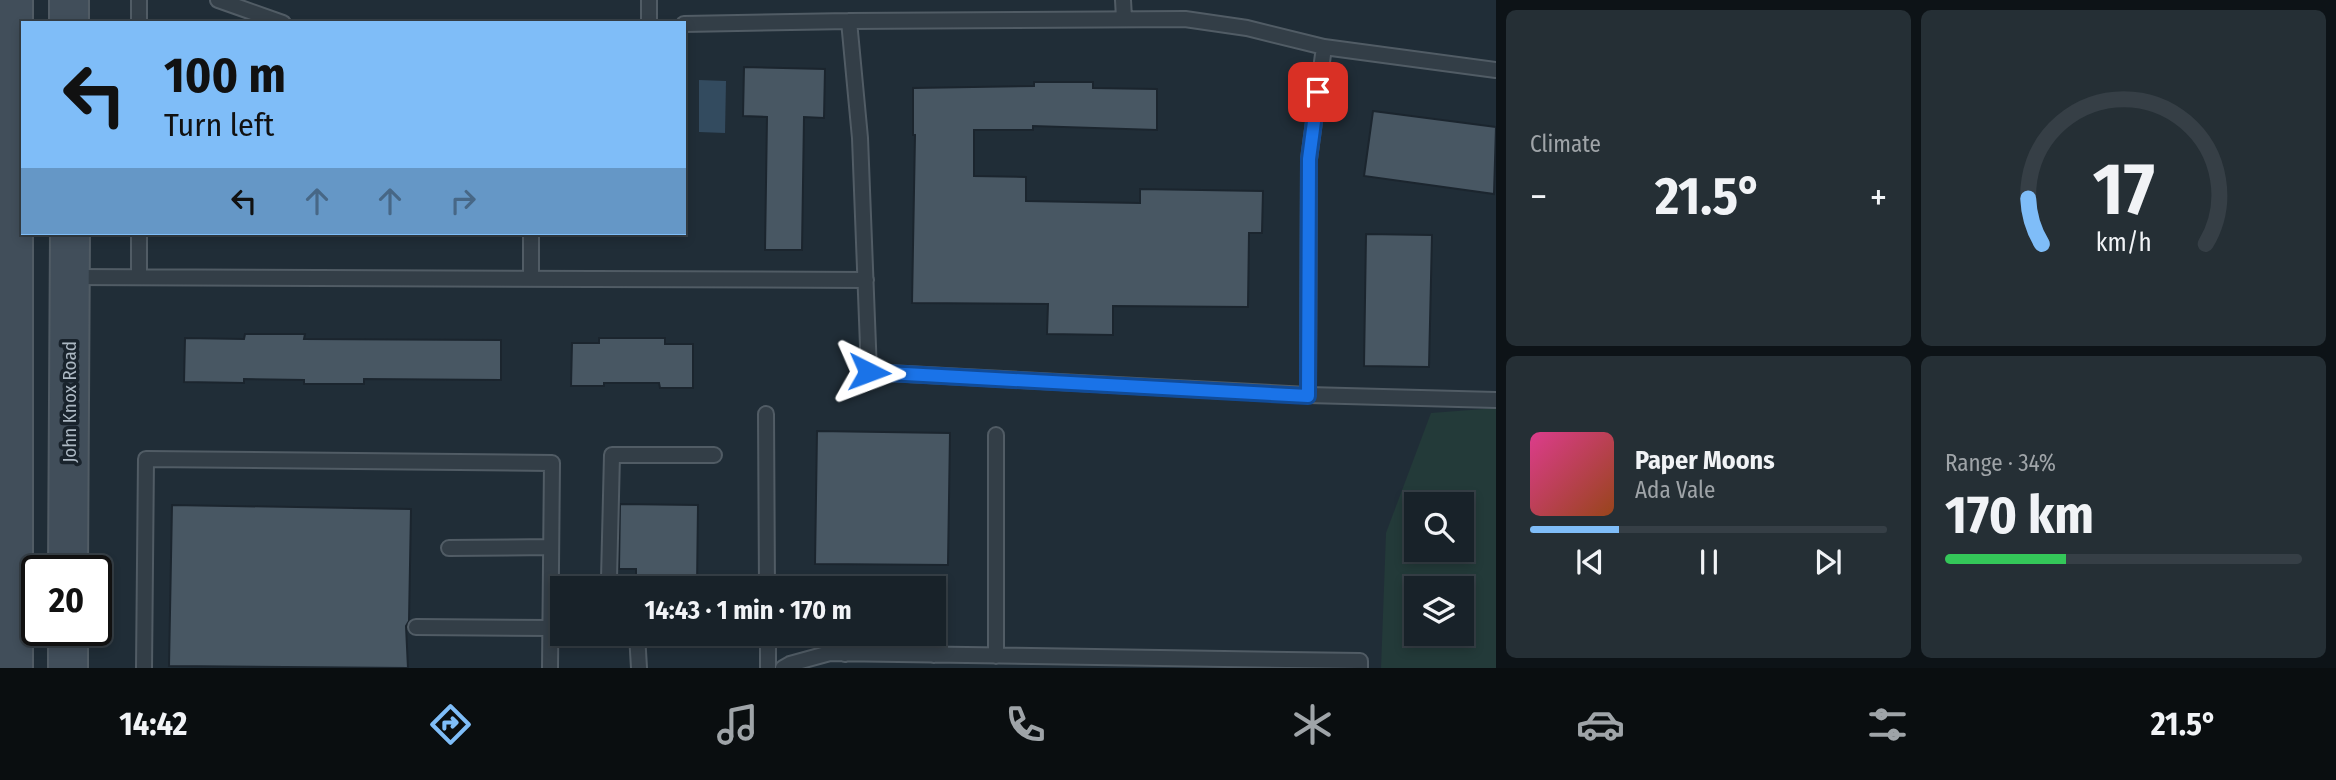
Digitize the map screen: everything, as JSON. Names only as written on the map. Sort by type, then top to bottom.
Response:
[{"type":"main road","points":[[13,0],[9,299],[13,668]]},
{"type":"main road","points":[[69,0],[69,21]]},
{"type":"main road","name":"John Knox Road","points":[[68,555],[70,235]]},
{"type":"main road","points":[[9,299],[70,294]]},
{"type":"main road","points":[[68,646],[68,668]]},
{"type":"lane","points":[[139,0],[139,21]]},
{"type":"lane","points":[[218,0],[277,21]]},
{"type":"lane","points":[[649,0],[649,21]]},
{"type":"lane","points":[[1123,0],[1124,18]]},
{"type":"lane","points":[[686,24],[1124,18],[1197,21],[1247,28],[1324,47],[1496,70]]},
{"type":"lane","points":[[849,20],[860,138],[869,372],[1308,396],[1496,400]]},
{"type":"lane","points":[[1308,396],[1309,159],[1324,47]]},
{"type":"lane","points":[[139,235],[139,277]]},
{"type":"lane","points":[[531,235],[531,279]]},
{"type":"lane","points":[[70,294],[139,277],[866,280]]},
{"type":"lane","points":[[766,414],[767,576]]},
{"type":"lane","points":[[996,435],[996,656]]},
{"type":"lane","points":[[609,576],[612,455],[714,455]]},
{"type":"lane","points":[[144,668],[146,459],[552,463],[551,576]]},
{"type":"lane","points":[[449,548],[551,547]]},
{"type":"lane","points":[[416,627],[550,628]]},
{"type":"lane","points":[[550,646],[550,668]]},
{"type":"lane","points":[[638,646],[639,668]]},
{"type":"lane","points":[[768,646],[768,668]]},
{"type":"lane","points":[[844,646],[845,654]]},
{"type":"lane","points":[[934,646],[934,655]]},
{"type":"lane","points":[[783,668],[830,653],[890,661],[934,655],[1360,661],[1360,668]]},
{"type":"green space","points":[[1496,408],[1496,668],[1381,668],[1386,533],[1431,413]]},
{"type":"water","points":[[699,80],[726,81],[725,133],[699,132]]},
{"type":"building","points":[[744,67],[825,69],[824,118],[804,117],[802,250],[765,250],[767,117],[743,116]]},
{"type":"building","points":[[1034,82],[1093,82],[1093,88],[1157,89],[1157,130],[1033,126],[1033,130],[974,130],[974,176],[1026,177],[1026,201],[1140,203],[1140,189],[1263,191],[1262,233],[1249,233],[1248,307],[1113,306],[1113,335],[1047,334],[1048,304],[912,303],[915,135],[913,88],[1034,86]]},
{"type":"building","points":[[1373,111],[1496,127],[1494,194],[1364,176]]},
{"type":"building","points":[[1366,234],[1432,235],[1429,367],[1364,366]]},
{"type":"building","points":[[245,334],[305,334],[304,339],[501,340],[501,380],[364,379],[364,384],[304,384],[304,380],[244,379],[244,383],[184,382],[185,338],[244,339]]},
{"type":"building","points":[[599,338],[665,338],[665,344],[693,344],[693,388],[660,388],[659,383],[571,386],[572,343],[599,343]]},
{"type":"building","points":[[817,431],[950,433],[948,565],[815,564]]},
{"type":"building","points":[[620,504],[698,505],[697,576],[636,576],[636,569],[619,569]]},
{"type":"building","points":[[172,505],[411,509],[409,621],[406,626],[408,668],[169,666]]},
{"type":"route","points":[[869,372],[1308,396],[1309,159],[1318,92]]}]
